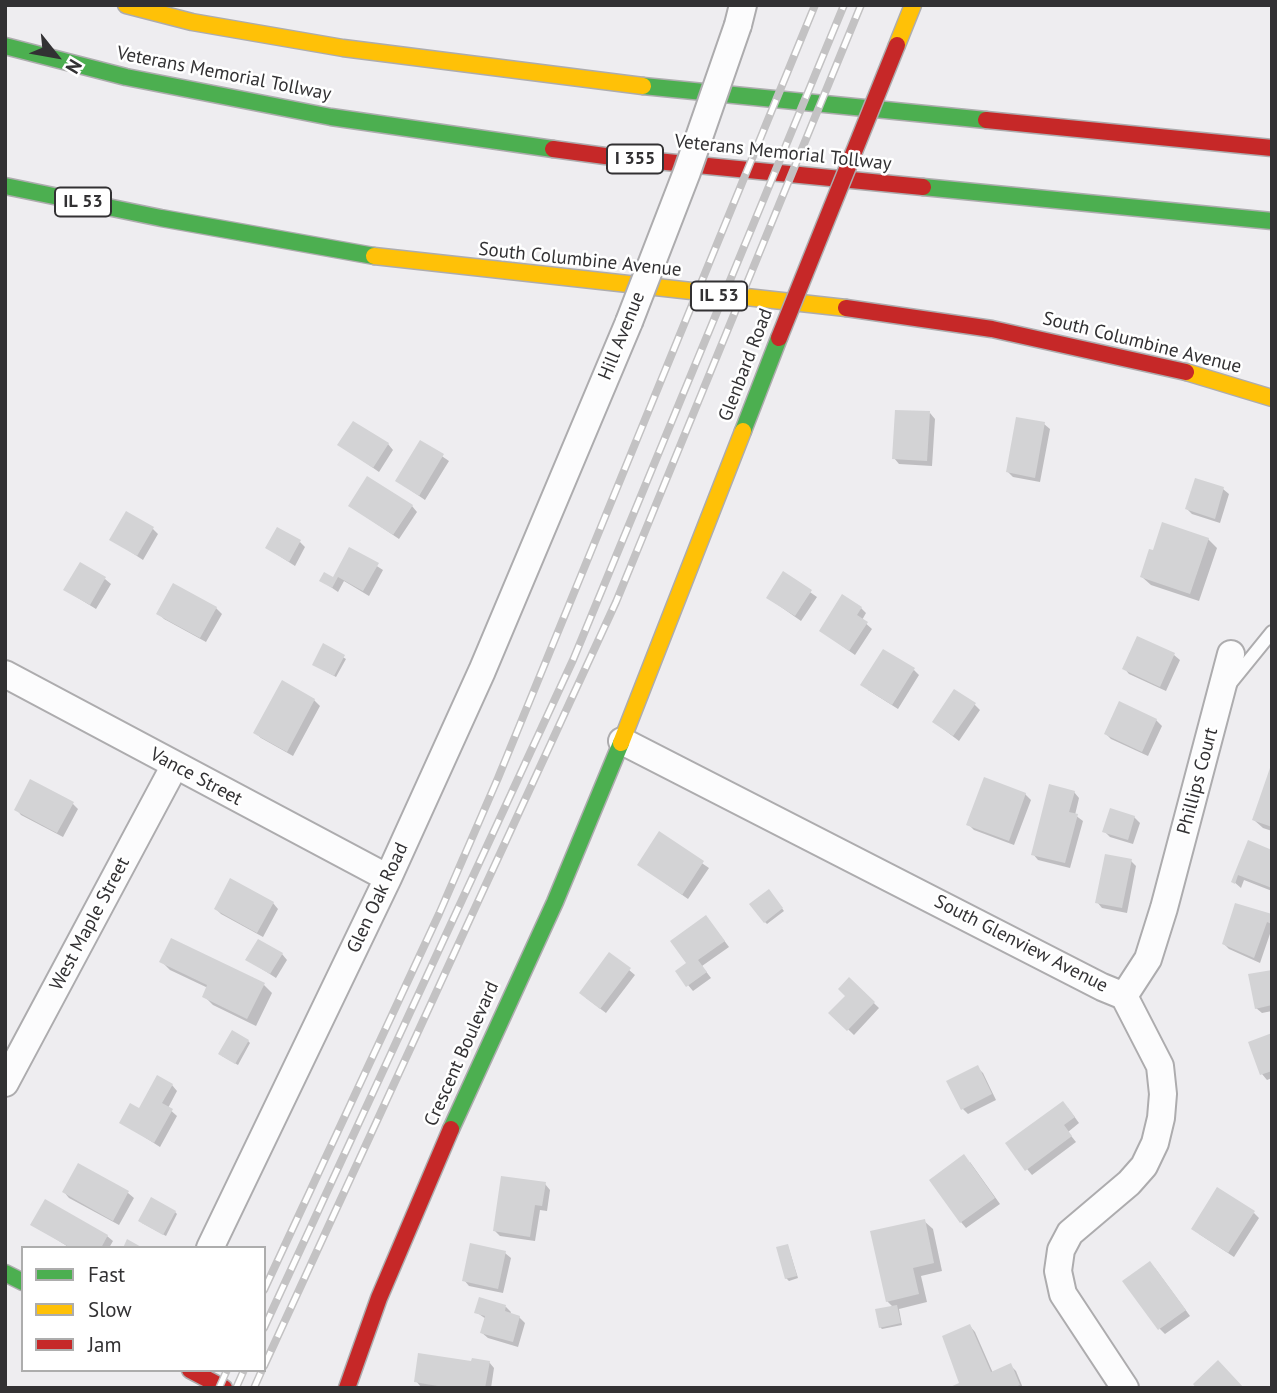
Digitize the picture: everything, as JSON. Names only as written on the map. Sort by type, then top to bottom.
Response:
[{"type":"main road","points":[[126,5],[192,22],[343,48],[620,84],[1272,148]]},
{"type":"main road","name":"Glenbard Road","points":[[622,741],[779,338],[913,5]]},
{"type":"main road","name":"Veterans Memorial Tollway","points":[[5,47],[126,77],[331,117],[605,156],[1272,220]]},
{"type":"main road","name":"South Columbine Avenue","points":[[5,186],[161,218],[396,260],[879,312],[992,329],[1165,366],[1272,398]]},
{"type":"main road","name":"Crescent Boulevard","points":[[347,1388],[379,1298],[462,1103],[555,902],[622,741]]},
{"type":"main road","points":[[5,1273],[21,1281]]},
{"type":"main road","points":[[194,1372],[224,1388]]},
{"type":"street","name":"Hill Avenue","points":[[534,544],[629,322],[691,160],[741,15]]},
{"type":"street","name":"Glen Oak Road","points":[[211,1246],[388,878],[482,671],[534,544]]},
{"type":"street","name":"Phillips Court","points":[[1124,996],[1148,959],[1164,908],[1231,654]]},
{"type":"street","name":"Vance Street","points":[[5,674],[388,878]]},
{"type":"street","name":"South Glenview Avenue","points":[[622,741],[1124,996],[1160,1066],[1163,1094],[1161,1118],[1155,1143],[1144,1166],[1129,1183],[1070,1233],[1061,1250],[1058,1271],[1063,1294],[1125,1388]]},
{"type":"street","name":"West Maple Street","points":[[5,1083],[175,765]]},
{"type":"lane","points":[[1222,693],[1272,632]]},
{"type":"building","points":[[895,410],[930,411],[927,461],[892,459]]},
{"type":"building","points":[[1016,417],[1045,422],[1035,478],[1006,472]]},
{"type":"building","points":[[353,421],[389,443],[373,468],[337,445]]},
{"type":"building","points":[[420,440],[444,454],[419,496],[395,481]]},
{"type":"building","points":[[367,476],[413,505],[393,535],[348,506]]},
{"type":"building","points":[[1195,478],[1224,487],[1215,519],[1185,509]]},
{"type":"building","points":[[126,511],[154,527],[137,556],[109,540]]},
{"type":"building","points":[[1162,522],[1209,538],[1190,594],[1140,577]]},
{"type":"building","points":[[277,527],[301,540],[289,562],[265,548]]},
{"type":"building","points":[[349,547],[379,563],[363,591],[338,577],[332,588],[319,581],[324,572],[333,577]]},
{"type":"building","points":[[80,562],[106,577],[90,605],[63,590]]},
{"type":"building","points":[[783,571],[812,590],[795,616],[766,598]]},
{"type":"building","points":[[173,583],[217,607],[200,638],[156,614]]},
{"type":"building","points":[[842,594],[862,607],[857,615],[868,622],[849,651],[819,631]]},
{"type":"building","points":[[1137,636],[1175,653],[1160,687],[1122,669]]},
{"type":"building","points":[[323,643],[345,655],[334,676],[312,665]]},
{"type":"building","points":[[883,649],[915,668],[892,705],[860,685]]},
{"type":"building","points":[[282,680],[315,699],[287,752],[253,733]]},
{"type":"building","points":[[954,689],[976,703],[953,736],[932,722]]},
{"type":"building","points":[[1119,701],[1157,719],[1142,752],[1104,734]]},
{"type":"building","points":[[1272,765],[1272,827],[1252,820]]},
{"type":"building","points":[[984,777],[1026,793],[1009,841],[966,825]]},
{"type":"building","points":[[30,779],[74,802],[57,833],[14,810]]},
{"type":"building","points":[[1049,784],[1075,791],[1069,812],[1078,814],[1065,863],[1031,855]]},
{"type":"building","points":[[1110,808],[1135,816],[1128,840],[1102,832]]},
{"type":"building","points":[[659,831],[704,861],[682,895],[637,865]]},
{"type":"building","points":[[1248,840],[1272,850],[1272,888],[1238,875],[1235,884],[1231,882]]},
{"type":"building","points":[[1105,854],[1132,859],[1122,908],[1095,903]]},
{"type":"building","points":[[230,878],[274,902],[257,933],[214,909]]},
{"type":"building","points":[[769,889],[783,908],[764,923],[749,904]]},
{"type":"building","points":[[1235,903],[1272,914],[1272,924],[1267,922],[1254,958],[1222,944]]},
{"type":"building","points":[[706,915],[725,941],[698,960],[707,972],[686,987],[675,971],[686,963],[670,941]]},
{"type":"building","points":[[171,938],[265,983],[247,1019],[202,997],[207,985],[159,962]]},
{"type":"building","points":[[258,939],[283,953],[270,974],[245,960]]},
{"type":"building","points":[[609,952],[631,968],[600,1009],[579,993]]},
{"type":"building","points":[[1272,970],[1272,1005],[1255,1009],[1248,974]]},
{"type":"building","points":[[849,977],[875,1002],[847,1031],[828,1013],[845,996],[838,989]]},
{"type":"building","points":[[232,1030],[249,1040],[235,1064],[218,1054]]},
{"type":"building","points":[[1272,1033],[1272,1071],[1260,1075],[1248,1042]]},
{"type":"building","points":[[978,1065],[992,1094],[961,1110],[946,1081]]},
{"type":"building","points":[[157,1075],[173,1084],[162,1103],[173,1109],[154,1143],[119,1123],[130,1103],[139,1108]]},
{"type":"building","points":[[1063,1101],[1075,1117],[1064,1125],[1072,1136],[1025,1171],[1005,1143]]},
{"type":"building","points":[[964,1154],[995,1198],[960,1223],[929,1180]]},
{"type":"building","points":[[78,1163],[129,1191],[113,1221],[62,1192]]},
{"type":"building","points":[[501,1176],[546,1182],[542,1206],[535,1205],[530,1237],[493,1231]]},
{"type":"building","points":[[1217,1187],[1255,1211],[1228,1253],[1191,1229]]},
{"type":"building","points":[[151,1197],[176,1211],[163,1235],[138,1221]]},
{"type":"building","points":[[45,1199],[108,1235],[102,1246],[67,1246],[30,1225]]},
{"type":"building","points":[[925,1219],[934,1263],[913,1268],[919,1294],[886,1302],[870,1231]]},
{"type":"building","points":[[127,1239],[139,1246],[124,1246]]},
{"type":"building","points":[[470,1243],[506,1251],[498,1289],[462,1281]]},
{"type":"building","points":[[788,1244],[797,1276],[785,1279],[776,1247]]},
{"type":"building","points":[[1150,1261],[1186,1310],[1158,1330],[1122,1281]]},
{"type":"building","points":[[479,1297],[506,1305],[505,1311],[520,1316],[513,1342],[480,1333],[485,1316],[474,1313]]},
{"type":"building","points":[[897,1305],[901,1323],[879,1328],[875,1309]]},
{"type":"building","points":[[970,1324],[991,1372],[1011,1363],[1020,1385],[1013,1388],[948,1388],[959,1383],[942,1336]]},
{"type":"building","points":[[418,1353],[490,1361],[485,1388],[450,1388],[414,1382]]},
{"type":"building","points":[[1218,1360],[1244,1388],[1196,1388],[1193,1384]]},
{"type":"railway","points":[[266,1286],[439,914],[498,778],[815,5]]},
{"type":"railway","points":[[266,1324],[573,660],[844,5]]},
{"type":"railway","points":[[266,1362],[616,602],[861,5]]},
{"type":"railway","points":[[219,1388],[226,1372]]},
{"type":"railway","points":[[236,1388],[243,1372]]},
{"type":"railway","points":[[254,1388],[261,1372]]},
{"type":"traffic: fast","points":[[5,46],[126,77],[331,117],[553,149]]},
{"type":"traffic: fast","points":[[643,86],[986,120]]},
{"type":"traffic: fast","points":[[5,186],[161,218],[374,256]]},
{"type":"traffic: fast","points":[[923,187],[1272,221]]},
{"type":"traffic: fast","points":[[743,431],[779,338]]},
{"type":"traffic: fast","points":[[451,1129],[555,902],[621,743]]},
{"type":"traffic: fast","points":[[5,1273],[21,1281]]},
{"type":"traffic: slow","points":[[126,5],[192,22],[343,48],[643,86]]},
{"type":"traffic: slow","points":[[897,45],[913,5]]},
{"type":"traffic: slow","points":[[374,256],[846,308]]},
{"type":"traffic: slow","points":[[1186,372],[1272,398]]},
{"type":"traffic: slow","points":[[621,743],[743,431]]},
{"type":"traffic: jam","points":[[779,338],[897,45]]},
{"type":"traffic: jam","points":[[986,120],[1272,148]]},
{"type":"traffic: jam","points":[[553,149],[923,187]]},
{"type":"traffic: jam","points":[[846,308],[992,329],[1186,372]]},
{"type":"traffic: jam","points":[[347,1388],[379,1298],[451,1129]]},
{"type":"traffic: jam","points":[[194,1372],[224,1388]]}]
